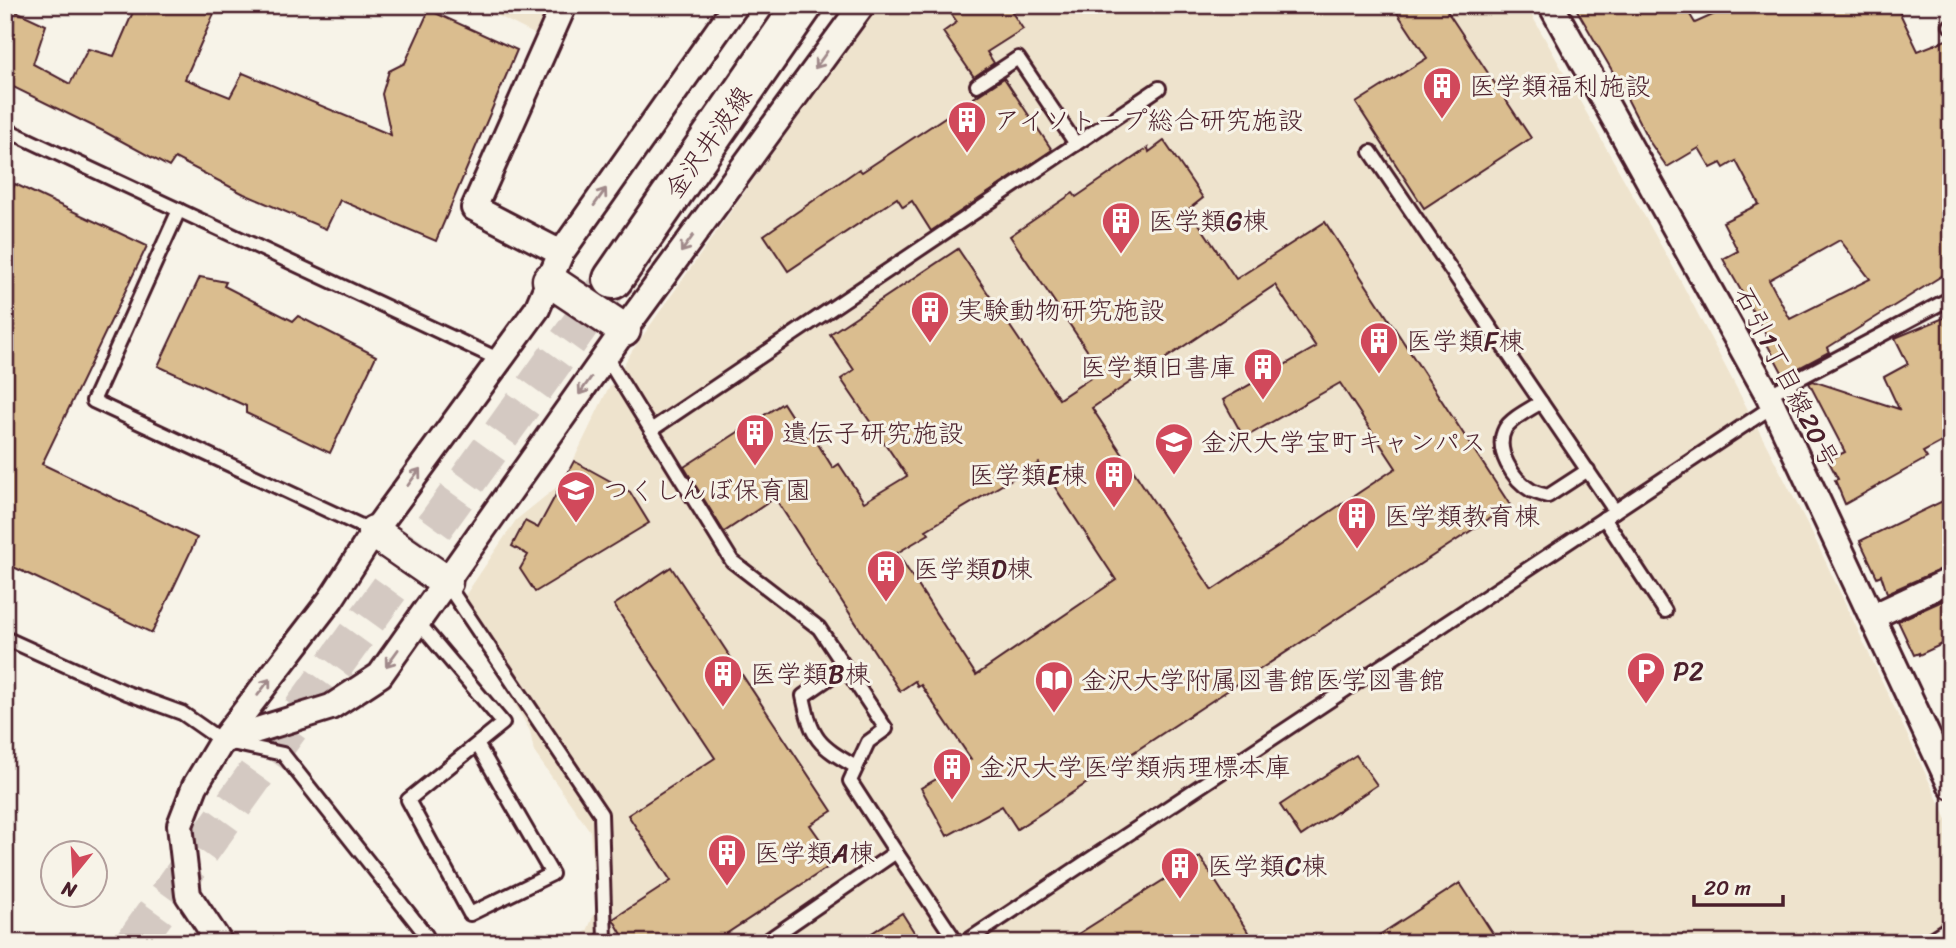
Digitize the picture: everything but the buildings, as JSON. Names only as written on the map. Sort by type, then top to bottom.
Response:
[{"type":"main road","name":"金沢井波線","points":[[613,279],[803,5]]},
{"type":"street","points":[[564,5],[474,208],[555,267],[624,330]]},
{"type":"street","points":[[220,943],[188,895],[180,825],[195,786],[222,741],[331,599],[374,532],[537,309],[555,267],[736,5]]},
{"type":"street","points":[[222,741],[331,707],[380,675],[624,330],[862,5]]},
{"type":"street","name":"石引1丁目線20号","points":[[1551,5],[1770,401],[1951,786]]},
{"type":"street","points":[[374,532],[446,582]]},
{"type":"street","points":[[1872,617],[1951,580]]},
{"type":"lane","points":[[977,85],[1017,58],[1076,144]]},
{"type":"lane","points":[[651,430],[1159,88]]},
{"type":"lane","points":[[5,129],[499,359]]},
{"type":"lane","points":[[1371,152],[1588,470],[1610,515],[1665,611]]},
{"type":"lane","points":[[179,210],[93,401],[374,532]]},
{"type":"lane","points":[[964,943],[1610,515],[1770,401],[1951,298]]},
{"type":"lane","points":[[606,357],[732,561],[819,628],[886,729],[869,742],[850,781],[957,943]]},
{"type":"lane","points":[[1541,402],[1506,426],[1501,441],[1505,459],[1520,481],[1533,491],[1548,496],[1588,470]]},
{"type":"lane","points":[[446,582],[601,814],[604,941]]},
{"type":"lane","points":[[418,622],[503,723],[477,744],[408,800],[470,914],[552,874],[477,744]]},
{"type":"lane","points":[[5,638],[127,693],[183,713],[222,741],[283,754],[426,935],[429,943]]},
{"type":"lane","points":[[845,667],[803,696],[809,726],[827,751],[856,767]]},
{"type":"lane","points":[[764,943],[896,852]]},
{"type":"lane","points":[[1925,943],[1951,926]]},
{"type":"shaded area","points":[[477,5],[550,5],[536,35]]},
{"type":"shaded area","name":"金沢大学宝町キャンパス","points":[[877,5],[1526,5],[1677,274],[1780,471],[1814,537],[1951,828],[1951,943],[565,943],[587,931],[596,910],[590,831],[534,752],[530,731],[497,673],[454,612],[516,520],[563,482],[607,391],[632,351]]},
{"type":"tunnel","points":[[134,943],[613,279]]},
{"type":"place","name":"医学類福利施設","points":[[1442,120]]},
{"type":"place","name":"アイソトープ総合研究施設","points":[[967,154]]},
{"type":"place","name":"医学類G棟","points":[[1121,255]]},
{"type":"place","name":"実験動物研究施設","points":[[930,344]]},
{"type":"place","name":"医学類F棟","points":[[1379,375]]},
{"type":"place","name":"医学類旧書庫","points":[[1263,401]]},
{"type":"place","name":"遺伝子研究施設","points":[[755,467]]},
{"type":"place","name":"金沢大学宝町キャンパス","points":[[1174,476]]},
{"type":"place","name":"医学類E棟","points":[[1114,509]]},
{"type":"place","name":"つくしんぼ保育園","points":[[576,524]]},
{"type":"place","name":"医学類教育棟","points":[[1357,550]]},
{"type":"place","name":"医学類D棟","points":[[886,603]]},
{"type":"place","name":"P2","points":[[1646,705]]},
{"type":"place","name":"医学類B棟","points":[[723,708]]},
{"type":"place","name":"金沢大学附属図書館医学図書館","points":[[1054,714]]},
{"type":"place","name":"金沢大学医学類病理標本庫","points":[[952,801]]},
{"type":"place","name":"医学類A棟","points":[[727,887]]},
{"type":"place","name":"医学類C棟","points":[[1180,900]]}]
